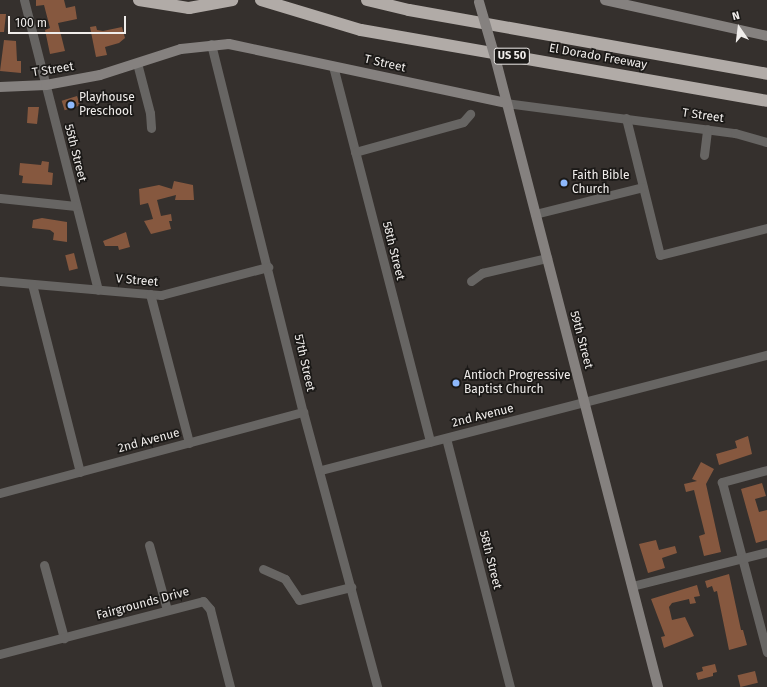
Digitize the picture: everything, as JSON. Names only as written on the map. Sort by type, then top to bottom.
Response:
[{"type":"highway","points":[[139,0],[159,6],[189,8],[232,0]]},
{"type":"highway","name":"El Dorado Freeway","points":[[260,0],[383,34],[767,100]]},
{"type":"highway","name":"El Dorado Freeway","points":[[367,0],[446,17],[767,74]]},
{"type":"street","name":"55th Street","points":[[24,0],[98,290]]},
{"type":"street","points":[[604,0],[767,36]]},
{"type":"street","name":"59th Street","points":[[479,1],[501,79],[658,687]]},
{"type":"street","name":"T Street","points":[[0,87],[46,85],[100,75],[181,49],[211,44],[246,47],[506,103],[707,129],[767,142]]},
{"type":"street","name":"57th Street","points":[[211,44],[268,267],[303,412],[321,470],[377,687]]},
{"type":"street","points":[[137,63],[150,113],[151,128]]},
{"type":"street","name":"58th Street","points":[[333,66],[430,442]]},
{"type":"street","points":[[355,152],[464,122],[470,114]]},
{"type":"street","points":[[626,118],[660,255],[767,228]]},
{"type":"street","points":[[704,155],[707,129]]},
{"type":"street","points":[[535,214],[643,186]]},
{"type":"street","points":[[0,198],[76,206]]},
{"type":"street","points":[[471,281],[482,272],[547,258]]},
{"type":"street","name":"V Street","points":[[0,281],[161,296],[268,267]]},
{"type":"street","points":[[32,284],[80,472]]},
{"type":"street","points":[[150,294],[189,443]]},
{"type":"street","name":"2nd Avenue","points":[[321,470],[767,355]]},
{"type":"street","name":"2nd Avenue","points":[[0,493],[303,412]]},
{"type":"street","name":"58th Street","points":[[446,438],[510,687]]},
{"type":"street","points":[[767,470],[722,482],[767,652]]},
{"type":"street","points":[[149,545],[167,610]]},
{"type":"street","points":[[632,586],[767,552]]},
{"type":"street","points":[[44,565],[64,638]]},
{"type":"street","points":[[263,569],[285,579],[299,600],[351,587]]},
{"type":"street","name":"Fairgrounds Drive","points":[[0,654],[167,610],[206,602],[230,687]]},
{"type":"building","points":[[36,0],[64,0],[66,8],[75,6],[77,19],[58,23],[65,51],[50,54],[45,30],[50,28],[44,5],[36,6]]},
{"type":"building","points":[[0,14],[6,14],[4,32],[0,32]]},
{"type":"building","points":[[96,26],[97,30],[103,31],[122,27],[125,38],[119,43],[105,47],[107,55],[96,57],[90,27]]},
{"type":"building","points":[[4,40],[16,41],[17,61],[21,61],[21,73],[0,71]]},
{"type":"building","name":"Playhouse Preschool","points":[[77,96],[80,106],[65,110],[62,101]]},
{"type":"building","points":[[28,107],[39,107],[37,124],[27,123]]},
{"type":"building","points":[[42,161],[49,162],[48,172],[53,173],[52,185],[22,183],[23,176],[19,175],[20,163],[41,165]]},
{"type":"building","points":[[174,181],[193,185],[194,200],[175,200],[176,195],[157,200],[161,216],[171,214],[172,221],[169,221],[171,229],[151,234],[144,221],[153,219],[148,203],[140,205],[139,189],[159,185],[172,189]]},
{"type":"building","points":[[42,218],[67,222],[67,242],[53,240],[54,233],[50,230],[32,228],[33,220]]},
{"type":"building","points":[[126,232],[130,247],[119,250],[118,246],[105,246],[103,241]]},
{"type":"building","points":[[74,253],[78,269],[69,271],[65,255]]},
{"type":"building","points":[[748,436],[752,454],[719,465],[716,454],[737,448],[735,441]]},
{"type":"building","points":[[701,462],[714,469],[706,484],[721,552],[704,556],[699,536],[705,534],[694,490],[686,492],[684,484],[697,481],[692,479]]},
{"type":"building","points":[[762,483],[766,496],[755,499],[759,512],[767,510],[767,540],[756,543],[741,489]]},
{"type":"building","points":[[656,540],[659,550],[675,546],[677,553],[662,558],[665,568],[648,573],[639,544]]},
{"type":"building","points":[[729,574],[741,630],[743,630],[747,645],[729,650],[717,591],[714,592],[712,586],[707,588],[705,581]]},
{"type":"building","points":[[697,585],[700,596],[694,597],[696,603],[690,604],[689,599],[672,603],[669,607],[672,620],[685,617],[694,636],[664,648],[661,637],[665,636],[651,599]]},
{"type":"building","points":[[715,664],[717,672],[713,673],[713,676],[698,680],[696,673],[703,671],[702,667]]},
{"type":"building","points":[[755,671],[758,683],[740,687],[738,675]]},
{"type":"place","name":"Playhouse Preschool","points":[[71,105]]},
{"type":"place","name":"Faith Bible Church","points":[[564,183]]},
{"type":"place","name":"Antioch Progressive Baptist Church","points":[[456,383]]}]
